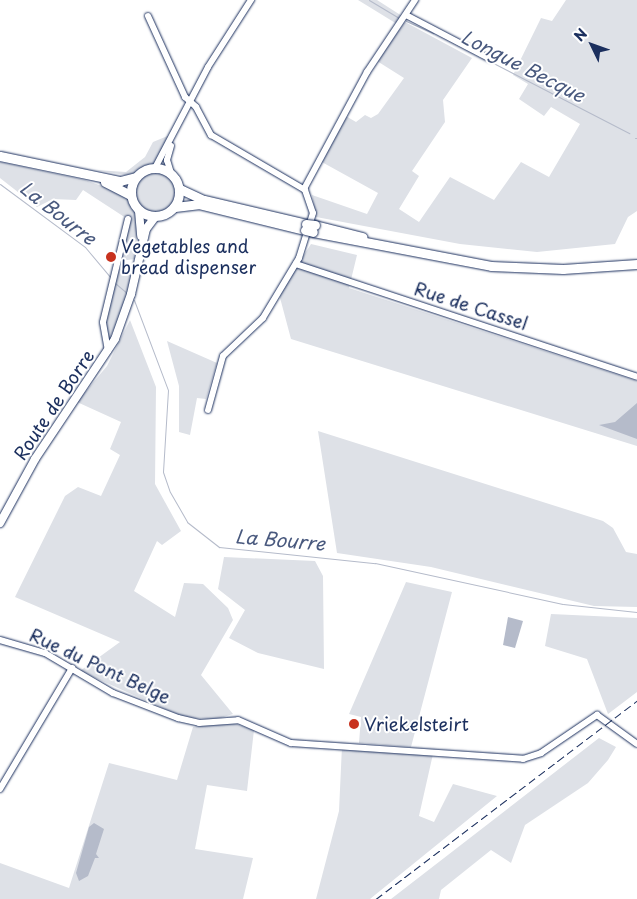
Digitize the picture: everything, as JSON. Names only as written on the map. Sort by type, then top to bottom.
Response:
[{"type":"highway","points":[[0,156],[81,175],[122,181],[155,168],[171,174],[180,189],[207,201],[310,228],[489,260],[562,263],[637,258]]},
{"type":"highway","points":[[81,175],[131,196],[139,211],[155,217],[175,207],[198,204],[475,264],[564,269],[637,264]]},
{"type":"highway","points":[[131,196],[136,176]]},
{"type":"highway","points":[[175,207],[180,189]]},
{"type":"main road","points":[[139,211],[139,254]]},
{"type":"main road","points":[[139,254],[146,228],[155,217]]},
{"type":"main road","name":"Route de Borre","points":[[0,523],[37,455],[108,351],[130,298],[139,254]]},
{"type":"street","points":[[155,168],[190,102],[251,0]]},
{"type":"street","points":[[304,189],[367,72],[415,0]]},
{"type":"street","points":[[406,15],[490,59]]},
{"type":"street","points":[[148,16],[190,102],[214,138],[304,189],[313,218],[296,264],[260,321],[225,354],[208,410]]},
{"type":"street","points":[[171,174],[167,158],[178,124]]},
{"type":"street","points":[[108,351],[102,325],[113,273],[128,219]]},
{"type":"street","name":"Rue de Cassel","points":[[296,264],[637,377]]},
{"type":"street","name":"Rue du Pont Belge","points":[[0,640],[36,650],[72,668],[118,695],[178,718],[199,723],[240,720],[291,743],[523,759],[541,754],[597,715],[637,744]]},
{"type":"street","points":[[0,789],[72,668]]},
{"type":"shaded area","points":[[358,0],[377,0],[402,16],[397,24]]},
{"type":"shaded area","points":[[566,0],[637,0],[637,211],[628,217],[615,244],[537,252],[460,244],[316,217],[312,195],[367,214],[378,193],[320,161],[344,115],[356,122],[365,115],[371,118],[378,114],[404,78],[377,61],[405,22],[472,58],[443,100],[445,122],[412,171],[419,176],[399,209],[419,222],[450,177],[494,200],[521,162],[549,177],[580,124],[551,107],[544,116],[519,99],[528,84],[513,75],[541,18],[552,21]]},
{"type":"shaded area","points":[[170,135],[155,164],[131,176],[96,170],[126,172],[145,157],[153,142]]},
{"type":"shaded area","points":[[0,162],[85,180],[127,195],[139,215],[135,259],[120,261],[129,220],[83,190],[76,200],[53,199],[37,207],[0,178]]},
{"type":"shaded area","points":[[155,171],[170,177],[176,192],[170,207],[155,213],[140,207],[134,192],[140,177]]},
{"type":"shaded area","points":[[311,244],[357,255],[349,288],[637,381],[637,446],[291,339],[279,294]]},
{"type":"shaded area","points":[[133,265],[127,303],[108,341],[104,323],[116,270]]},
{"type":"shaded area","points":[[130,320],[156,387],[155,484],[181,531],[162,545],[157,541],[134,591],[175,617],[184,583],[203,584],[228,608],[233,620],[201,675],[233,714],[217,719],[185,718],[80,671],[120,642],[15,597],[65,496],[78,487],[101,496],[120,455],[110,449],[121,422],[77,402],[107,366]]},
{"type":"shaded area","points":[[167,341],[217,363],[206,399],[197,398],[190,435],[179,432],[179,386]]},
{"type":"shaded area","points":[[318,431],[603,521],[613,528],[626,552],[637,554],[637,607],[594,606],[431,567],[337,553]]},
{"type":"shaded area","points":[[224,557],[315,561],[323,576],[324,669],[258,653],[229,638],[245,610],[218,589]]},
{"type":"shaded area","points":[[406,582],[452,592],[411,747],[359,743],[361,717],[349,714]]},
{"type":"shaded area","points":[[551,614],[637,618],[637,692],[608,714],[587,659],[545,646]]},
{"type":"shaded area","points":[[230,722],[254,730],[247,791],[207,785],[195,849],[253,858],[243,899],[0,899],[0,863],[69,888],[109,763],[177,780],[193,727]]},
{"type":"shaded area","points":[[599,738],[616,747],[608,760],[588,783],[525,825],[511,863],[491,850],[441,890],[439,899],[391,899]]},
{"type":"shaded area","points":[[342,746],[433,754],[419,816],[434,822],[453,784],[497,796],[370,899],[316,899],[339,811]]},
{"type":"water","points":[[637,403],[637,439],[599,425],[615,422]]},
{"type":"water","points":[[508,617],[523,621],[515,648],[503,645]]},
{"type":"water","points":[[94,823],[104,829],[96,854],[99,858],[95,858],[88,876],[79,881],[76,873],[89,827]]},
{"type":"waterway","name":"Longue Becque","points":[[369,0],[399,18]]},
{"type":"waterway","name":"Longue Becque","points":[[406,21],[433,33]]},
{"type":"waterway","name":"Longue Becque","points":[[441,36],[629,133]]},
{"type":"waterway","name":"La Bourre","points":[[0,184],[85,247],[111,278]]},
{"type":"waterway","name":"La Bourre","points":[[115,283],[127,293]]},
{"type":"waterway","name":"La Bourre","points":[[134,300],[168,390],[163,472],[170,492],[187,522],[219,547],[375,563],[563,604],[637,612]]},
{"type":"railway","points":[[376,899],[637,701]]},
{"type":"place","name":"Vegetables and bread dispenser","points":[[111,257]]},
{"type":"place","name":"Vriekelsteirt","points":[[354,724]]}]
